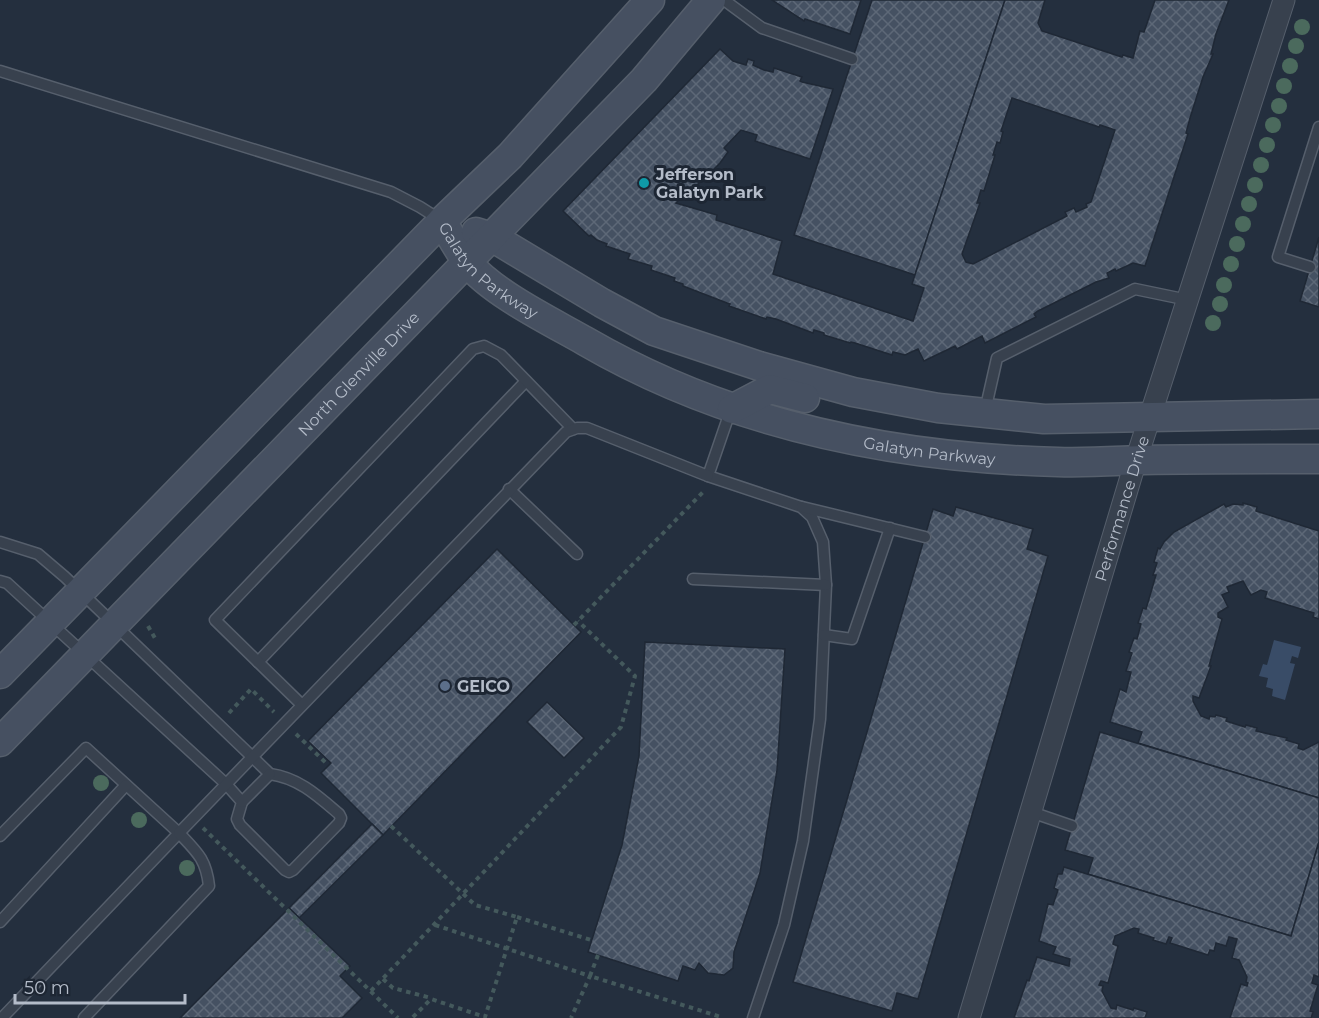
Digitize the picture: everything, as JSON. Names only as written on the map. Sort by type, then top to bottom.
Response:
[{"type":"street","points":[[0,674],[442,222],[510,156],[650,0]]},
{"type":"street","name":"North Glenville Drive","points":[[0,742],[644,80],[711,0]]},
{"type":"street","name":"Performance Drive","points":[[969,1018],[1136,460],[1284,0]]},
{"type":"street","name":"Galatyn Parkway","points":[[442,222],[492,237],[602,303],[654,331],[759,366],[853,392],[938,408],[1044,419],[1319,414]]},
{"type":"street","name":"Galatyn Parkway","points":[[442,222],[468,262],[515,301],[605,353],[643,372],[732,409],[794,427],[882,446],[931,453],[1059,462],[1319,459]]},
{"type":"street","points":[[732,409],[770,389],[846,408],[938,408]]},
{"type":"lane","points":[[724,0],[762,28],[852,59]]},
{"type":"lane","points":[[0,71],[391,192],[442,222]]},
{"type":"lane","points":[[1310,267],[1278,257],[1319,127]]},
{"type":"lane","points":[[984,414],[997,358],[1135,289],[1188,300]]},
{"type":"lane","points":[[302,705],[214,620],[472,349],[478,346],[487,347],[501,355],[573,429]]},
{"type":"lane","points":[[258,662],[526,381]]},
{"type":"lane","points":[[709,476],[732,409]]},
{"type":"lane","points":[[2,1018],[566,432],[587,428],[709,476],[801,507],[925,537]]},
{"type":"lane","points":[[509,489],[577,554]]},
{"type":"lane","points":[[754,1018],[784,925],[803,841],[820,719],[826,585],[824,542],[812,517],[801,507]]},
{"type":"lane","points":[[824,636],[852,639],[890,528]]},
{"type":"lane","points":[[0,542],[38,554],[80,591],[270,774],[284,776],[309,788],[339,814],[341,818],[339,823],[289,872],[240,825],[237,819],[242,802],[270,774]]},
{"type":"lane","points":[[693,579],[826,585]]},
{"type":"lane","points":[[0,581],[7,583],[50,622],[242,802]]},
{"type":"lane","points":[[0,836],[86,748],[179,833],[198,853],[207,868],[209,886],[84,1018]]},
{"type":"lane","points":[[0,922],[126,785]]},
{"type":"lane","points":[[1030,812],[1072,826]]},
{"type":"path","points":[[574,625],[705,490],[709,476]]},
{"type":"path","points":[[370,992],[621,727],[635,676],[578,621]]},
{"type":"path","points":[[146,622],[157,642]]},
{"type":"path","points":[[221,705],[229,713],[251,689],[328,765]]},
{"type":"path","points":[[193,818],[398,1018]]},
{"type":"path","points":[[391,826],[475,905],[591,940]]},
{"type":"path","points":[[485,1017],[517,917]]},
{"type":"path","points":[[435,925],[721,1017]]},
{"type":"path","points":[[572,1018],[598,955]]},
{"type":"path","points":[[383,979],[393,988],[490,1018]]},
{"type":"path","points":[[412,1018],[432,999]]},
{"type":"water","points":[[1274,640],[1301,647],[1298,658],[1292,656],[1290,663],[1295,664],[1285,700],[1272,696],[1273,689],[1266,687],[1268,678],[1259,676],[1263,664],[1267,665]]},
{"type":"building","points":[[772,0],[861,0],[850,34],[805,19],[804,21]]},
{"type":"building","points":[[872,0],[1005,0],[915,275],[794,235]]},
{"type":"building","name":"Jefferson Galatyn Park","points":[[1005,0],[1045,0],[1038,23],[1042,31],[1122,57],[1123,55],[1133,58],[1140,31],[1144,32],[1155,0],[1229,0],[1216,34],[1211,54],[1213,54],[1203,77],[1186,133],[1188,134],[1145,266],[1133,263],[1116,271],[1115,269],[1107,273],[1109,278],[1096,282],[1038,311],[1034,314],[1036,317],[985,343],[982,336],[957,349],[955,346],[924,361],[918,349],[905,355],[893,352],[892,355],[814,330],[813,333],[776,319],[767,317],[766,319],[683,286],[674,281],[675,278],[651,270],[652,266],[628,259],[630,254],[606,246],[607,244],[589,236],[563,211],[720,49],[733,61],[746,65],[748,59],[754,61],[753,65],[764,70],[773,72],[774,68],[802,77],[800,81],[802,82],[833,89],[810,159],[755,141],[757,135],[741,130],[724,148],[728,152],[720,163],[676,203],[717,215],[716,220],[782,241],[773,274],[913,321],[924,288],[912,284]],"holes":[[[1012,98],[1099,127],[1100,125],[1115,130],[1091,202],[1086,204],[1087,207],[1076,212],[1074,208],[1065,212],[1067,216],[973,264],[966,262],[962,254],[980,203],[977,203],[981,190],[984,191],[997,142],[1000,143],[1003,132],[1001,131]]]},
{"type":"building","points":[[1319,237],[1319,307],[1300,301]]},
{"type":"building","points":[[1243,503],[1257,507],[1256,511],[1319,531],[1319,619],[1313,617],[1314,613],[1265,598],[1267,592],[1261,590],[1251,595],[1243,581],[1227,587],[1229,592],[1222,595],[1228,607],[1218,613],[1218,617],[1222,619],[1209,666],[1211,666],[1199,698],[1193,696],[1193,701],[1201,716],[1209,719],[1210,716],[1215,717],[1216,715],[1227,718],[1226,721],[1257,728],[1256,731],[1287,738],[1286,740],[1299,744],[1298,748],[1303,750],[1319,742],[1319,798],[1138,743],[1142,732],[1110,722],[1120,689],[1126,692],[1131,672],[1126,671],[1132,653],[1129,652],[1134,638],[1137,639],[1141,624],[1138,623],[1143,608],[1146,609],[1156,575],[1153,575],[1158,548],[1160,549],[1174,532],[1224,504],[1226,507],[1233,504],[1243,505]]},
{"type":"building","points":[[956,507],[1033,529],[1027,549],[1048,556],[918,999],[897,993],[892,1011],[793,982],[933,509],[953,516]]},
{"type":"building","points":[[497,549],[581,632],[383,835],[321,773],[331,763],[308,741]]},
{"type":"building","points":[[645,642],[785,649],[777,770],[760,873],[734,952],[733,968],[724,975],[708,973],[699,963],[695,970],[683,966],[678,981],[588,952],[622,845],[639,756]]},
{"type":"building","points":[[547,702],[584,738],[564,758],[527,722]]},
{"type":"building","points":[[1100,732],[1319,798],[1319,842],[1291,936],[1088,874],[1093,858],[1065,850]]},
{"type":"building","points":[[372,824],[383,835],[299,918],[289,908]]},
{"type":"building","points":[[1319,842],[1319,977],[1314,975],[1312,983],[1318,985],[1310,1011],[1313,1012],[1311,1018],[1230,1018],[1241,984],[1247,986],[1248,983],[1239,960],[1232,958],[1237,939],[1229,937],[1226,946],[1216,943],[1214,951],[1210,950],[1208,955],[1170,943],[1172,938],[1169,937],[1166,944],[1153,940],[1154,938],[1138,933],[1139,929],[1134,928],[1115,936],[1113,944],[1118,946],[1108,983],[1101,981],[1099,985],[1103,986],[1102,991],[1111,1008],[1116,1009],[1117,1005],[1133,1010],[1134,1008],[1147,1012],[1145,1018],[1014,1018],[1037,957],[1069,966],[1070,959],[1053,954],[1056,947],[1039,941],[1048,904],[1053,905],[1058,890],[1054,888],[1058,874],[1062,874],[1064,867],[1291,936]]},
{"type":"building","points":[[289,908],[350,966],[340,976],[362,998],[342,1018],[180,1018]]},
{"type":"place","name":"Jefferson Galatyn Park","points":[[644,183]]},
{"type":"place","name":"GEICO","points":[[445,686]]}]
